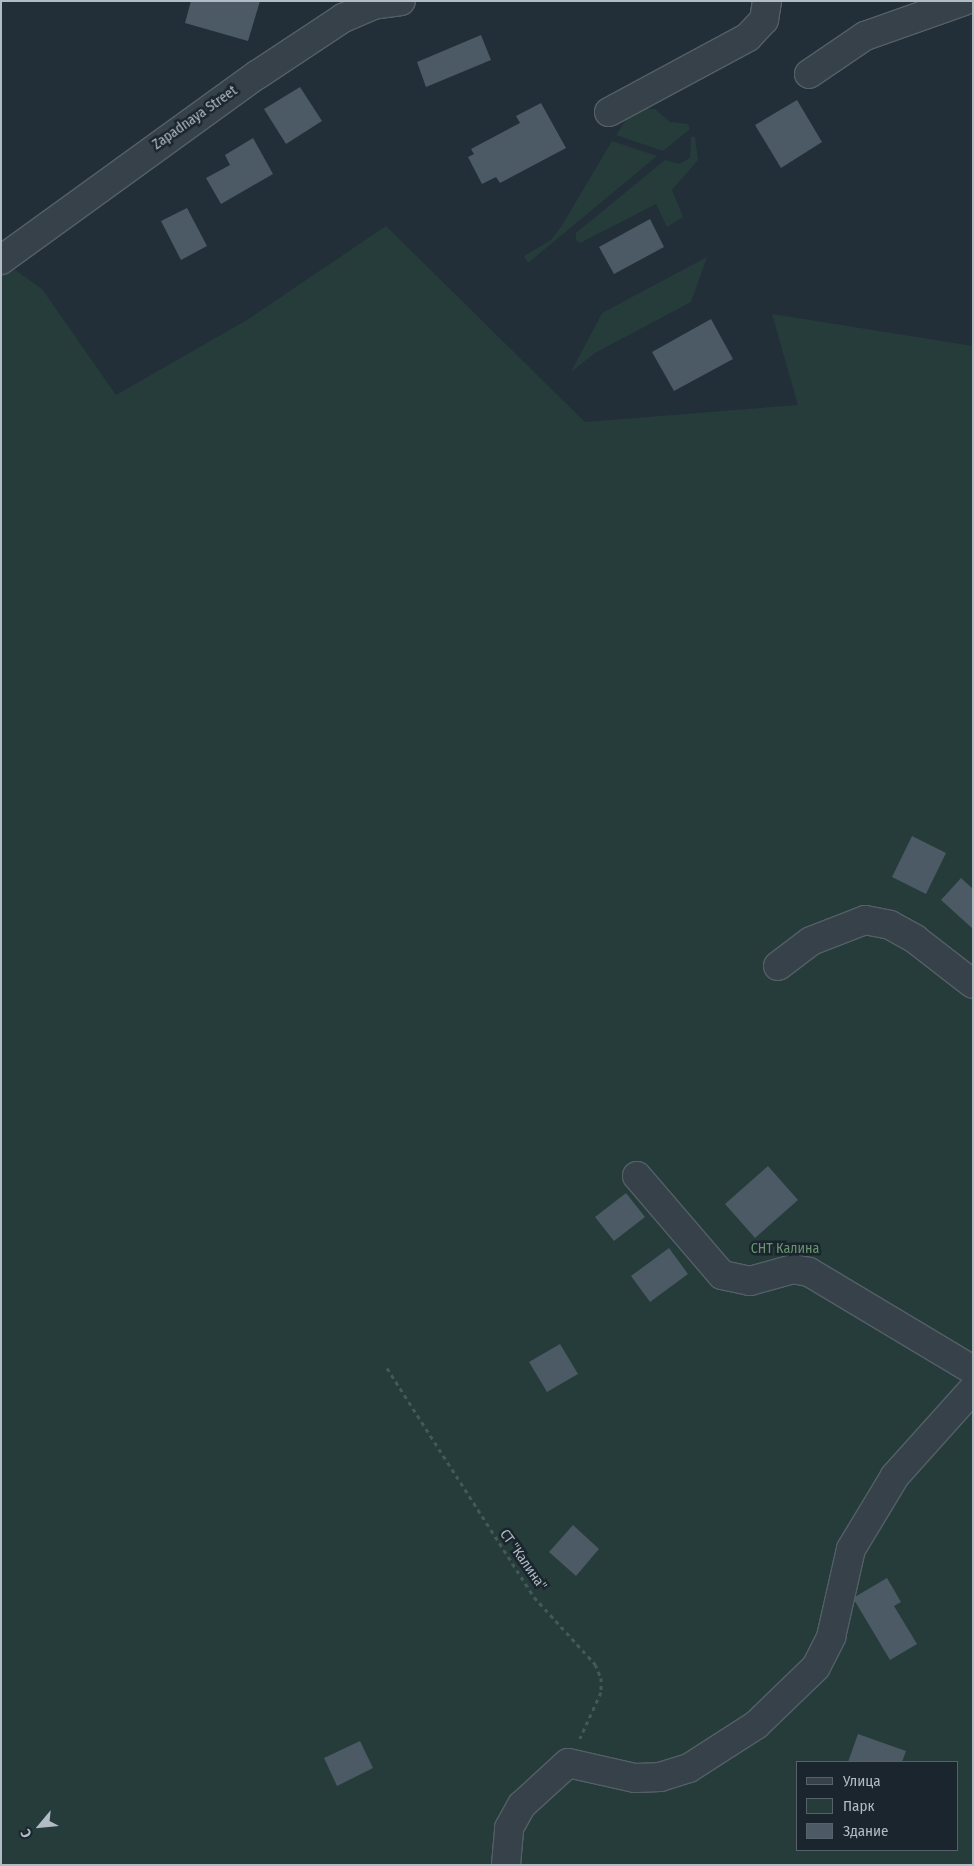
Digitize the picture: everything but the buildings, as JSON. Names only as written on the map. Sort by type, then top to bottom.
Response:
[{"type":"street","name":"Zapadnaya Street","points":[[1,260],[248,80],[343,18],[373,5],[401,1]]},
{"type":"street","points":[[609,112],[748,37],[764,20],[767,1]]},
{"type":"street","points":[[809,74],[865,36],[964,1]]},
{"type":"street","points":[[778,966],[811,940],[865,920],[890,925],[915,939],[973,984]]},
{"type":"street","points":[[637,1176],[722,1275],[750,1281],[793,1269],[809,1272],[973,1370]]},
{"type":"street","points":[[506,1865],[510,1828],[522,1805],[568,1764],[635,1778],[660,1777],[689,1768],[756,1725],[816,1666],[831,1637],[851,1549],[895,1476],[973,1389]]},
{"type":"path","name":"СТ \"Калина\"","points":[[387,1368],[534,1597],[602,1678],[601,1692],[568,1764]]},
{"type":"green space","points":[[640,108],[655,109],[670,122],[688,124],[690,129],[663,151],[616,135],[627,118]]},
{"type":"green space","points":[[691,137],[695,137],[698,160],[672,190],[683,217],[667,227],[656,204],[580,243],[576,240],[576,233],[665,160],[679,164],[690,158]]},
{"type":"green space","points":[[612,141],[657,156],[528,263],[524,256],[551,240],[561,227]]},
{"type":"green space","name":"СНТ Калина","points":[[386,226],[585,422],[798,405],[772,314],[973,346],[973,1865],[1,1865],[1,260],[42,289],[116,395],[247,320]]},
{"type":"green space","points":[[707,257],[691,302],[595,353],[571,372],[602,313]]}]
